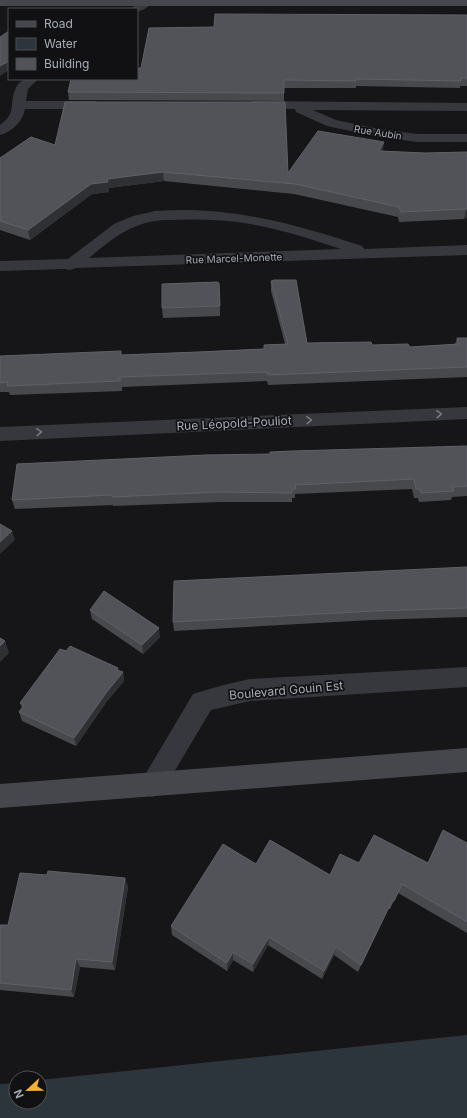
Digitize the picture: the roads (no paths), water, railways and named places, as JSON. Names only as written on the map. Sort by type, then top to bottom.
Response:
[{"type":"main road","points":[[0,3],[467,3]]},
{"type":"main road","points":[[0,796],[467,760]]},
{"type":"street","points":[[0,131],[15,120],[19,112],[22,88],[31,80]]},
{"type":"street","points":[[20,105],[106,105]]},
{"type":"street","name":"Rue Aubin","points":[[239,105],[467,107]]},
{"type":"street","name":"Rue Aubin","points":[[294,105],[332,123],[367,131],[417,138],[467,138]]},
{"type":"street","points":[[70,265],[115,230],[139,218],[162,215],[220,216],[258,221],[306,233],[371,253]]},
{"type":"street","name":"Rue Marcel-Monette","points":[[0,266],[70,265],[467,250]]},
{"type":"street","name":"Rue Léopold-Pouliot","points":[[0,434],[467,413]]},
{"type":"street","name":"Boulevard Gouin Est","points":[[152,785],[202,702],[213,698],[250,690],[467,677]]},
{"type":"water","points":[[467,1035],[467,1118],[0,1118],[0,1084],[8,1084],[8,1110],[48,1110],[48,1079]]}]
